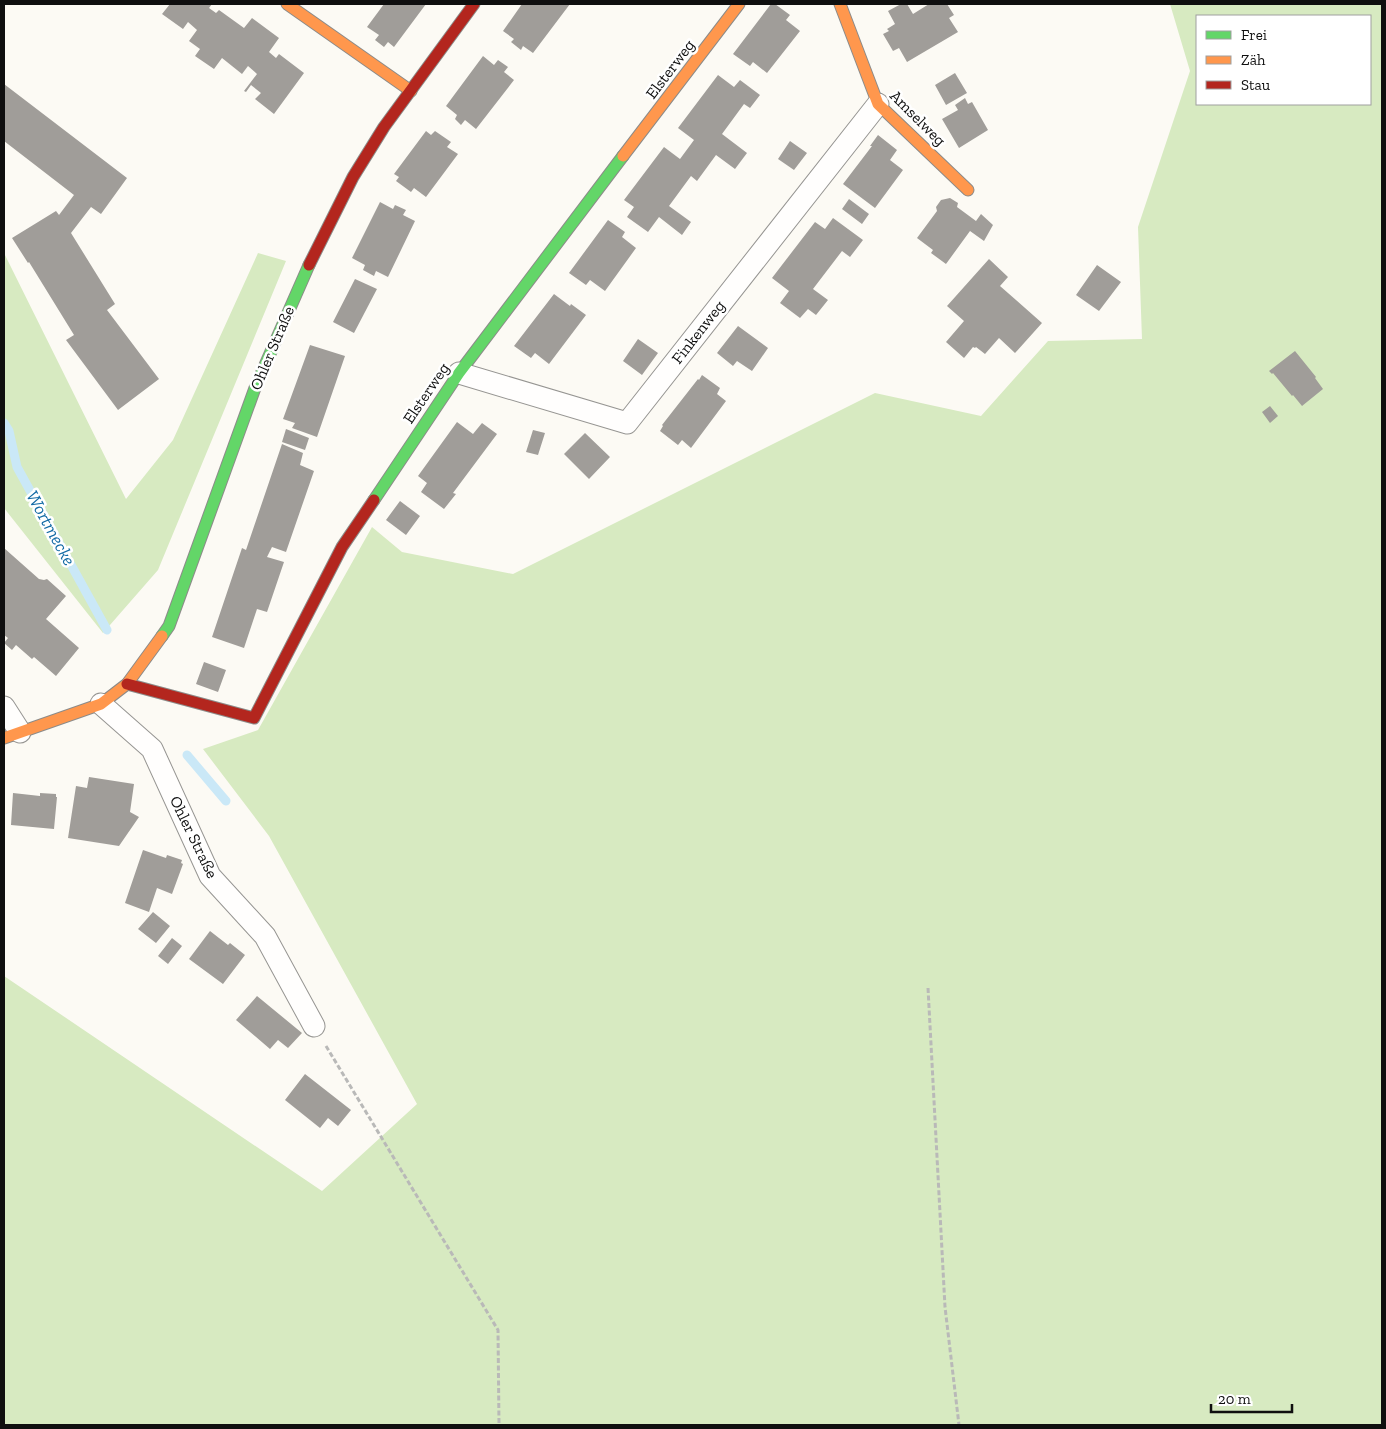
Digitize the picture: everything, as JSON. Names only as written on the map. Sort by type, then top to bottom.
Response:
[{"type":"street","points":[[287,4],[411,91]]},
{"type":"street","name":"Ohler Straße","points":[[12,735],[101,704],[127,684],[170,626],[255,388],[301,281],[353,177],[384,127],[474,4]]},
{"type":"street","name":"Elsterweg","points":[[127,684],[254,718],[342,547],[459,373],[739,4]]},
{"type":"street","name":"Amselweg","points":[[840,4],[878,104],[968,190]]},
{"type":"street","name":"Finkenweg","points":[[459,373],[627,423],[878,104]]},
{"type":"street","name":"Ohler Straße","points":[[101,704],[152,749],[210,876],[265,936],[314,1026]]},
{"type":"street","points":[[4,707],[12,735]]},
{"type":"path","points":[[928,988],[945,1307],[959,1425]]},
{"type":"path","points":[[314,1026],[498,1330],[499,1425]]},
{"type":"green space","points":[[1170,4],[1382,4],[1382,1425],[4,1425],[4,976],[322,1191],[417,1104],[269,836],[203,749],[258,730],[372,527],[402,552],[513,574],[875,393],[981,416],[1048,341],[1142,339],[1138,227],[1190,71]]},
{"type":"green space","points":[[4,253],[126,499],[173,440],[258,253],[286,261],[158,570],[103,633],[4,508]]},
{"type":"building","points":[[170,4],[212,4],[209,8],[216,13],[219,10],[244,28],[252,18],[279,38],[269,52],[276,58],[279,54],[304,73],[274,114],[255,99],[261,93],[251,85],[246,92],[244,91],[257,74],[248,66],[242,74],[222,58],[214,69],[195,56],[200,49],[189,41],[197,30],[188,22],[183,29],[162,14]]},
{"type":"building","points":[[384,4],[426,4],[394,47],[388,42],[384,47],[375,40],[379,35],[367,27]]},
{"type":"building","points":[[522,4],[570,4],[533,53],[523,46],[521,50],[511,42],[514,39],[503,31]]},
{"type":"building","points":[[771,4],[775,4],[790,15],[786,20],[800,31],[767,73],[753,62],[750,66],[733,54]]},
{"type":"building","points":[[901,4],[907,4],[913,14],[929,4],[947,4],[954,15],[949,18],[958,32],[907,62],[899,48],[893,51],[883,34],[889,31],[887,29],[895,24],[888,11]]},
{"type":"building","points":[[483,56],[494,65],[498,60],[508,67],[504,72],[514,80],[476,129],[465,120],[461,125],[455,119],[457,115],[446,106]]},
{"type":"building","points":[[955,73],[967,93],[946,105],[935,85]]},
{"type":"building","points":[[718,75],[734,87],[740,80],[760,95],[750,108],[744,104],[722,134],[747,153],[735,169],[716,155],[697,181],[691,176],[669,206],[691,222],[682,235],[659,217],[648,232],[627,217],[634,207],[624,200],[664,147],[680,159],[694,140],[678,128]]},
{"type":"building","points":[[4,84],[127,178],[101,214],[91,207],[71,233],[115,304],[107,310],[159,379],[118,410],[66,340],[74,335],[12,238],[56,211],[59,215],[74,195],[4,141]]},
{"type":"building","points":[[965,98],[968,104],[972,102],[988,130],[959,148],[942,119],[958,110],[955,105]]},
{"type":"building","points":[[426,131],[431,135],[435,131],[451,142],[447,147],[458,154],[426,197],[414,188],[411,192],[396,181],[399,177],[394,174]]},
{"type":"building","points":[[878,135],[897,150],[890,160],[903,170],[875,208],[843,184],[872,146],[870,146]]},
{"type":"building","points":[[790,141],[807,153],[794,170],[778,159]]},
{"type":"building","points":[[950,198],[958,203],[957,207],[976,221],[981,214],[993,225],[984,241],[970,231],[946,264],[931,253],[933,250],[917,238],[937,211],[936,207],[941,200]]},
{"type":"building","points":[[849,199],[869,214],[862,224],[842,209]]},
{"type":"building","points":[[380,202],[393,209],[395,205],[406,210],[403,215],[415,221],[388,277],[376,271],[374,276],[363,270],[365,265],[352,258]]},
{"type":"building","points":[[833,218],[863,240],[850,257],[842,251],[813,289],[828,300],[816,315],[808,309],[800,318],[780,303],[789,291],[772,278],[815,222],[825,229]]},
{"type":"building","points":[[608,220],[625,232],[622,237],[636,248],[605,291],[590,280],[586,285],[569,273]]},
{"type":"building","points":[[989,259],[1008,277],[1000,286],[1042,323],[1015,353],[999,338],[985,354],[976,347],[973,347],[964,358],[946,342],[964,321],[947,306]]},
{"type":"building","points":[[1097,265],[1121,282],[1099,311],[1076,295]]},
{"type":"building","points":[[355,279],[377,289],[354,333],[333,322]]},
{"type":"building","points":[[554,294],[586,315],[549,364],[535,353],[531,358],[514,346]]},
{"type":"building","points":[[738,326],[768,348],[752,371],[737,361],[733,366],[717,353]]},
{"type":"building","points":[[638,339],[658,353],[642,375],[623,361]]},
{"type":"building","points":[[310,345],[345,356],[317,437],[292,428],[295,423],[283,419]]},
{"type":"building","points":[[1295,351],[1323,389],[1302,406],[1273,373],[1269,371]]},
{"type":"building","points":[[702,375],[720,388],[717,394],[726,401],[691,448],[682,440],[678,445],[660,431],[662,425]]},
{"type":"building","points":[[1270,406],[1278,416],[1270,423],[1262,412]]},
{"type":"building","points":[[457,422],[473,434],[482,423],[497,434],[453,493],[456,494],[444,509],[421,492],[427,483],[418,476]]},
{"type":"building","points":[[286,429],[309,438],[305,450],[282,442]]},
{"type":"building","points":[[533,430],[545,433],[538,455],[526,452]]},
{"type":"building","points":[[585,433],[610,457],[589,479],[564,454]]},
{"type":"building","points":[[282,444],[303,453],[300,465],[314,471],[286,552],[272,547],[267,557],[284,562],[267,612],[257,609],[244,648],[212,637],[242,548],[246,550]]},
{"type":"building","points":[[400,501],[420,516],[406,535],[386,520]]},
{"type":"building","points":[[4,548],[39,579],[47,579],[66,596],[46,619],[79,648],[56,676],[34,657],[32,659],[16,645],[12,650],[4,643],[8,638],[4,635]]},
{"type":"building","points":[[204,662],[226,670],[218,692],[196,684]]},
{"type":"building","points":[[89,777],[134,784],[130,812],[139,817],[119,846],[68,838],[76,786],[87,788]]},
{"type":"building","points":[[13,793],[40,796],[40,793],[56,794],[54,829],[11,825]]},
{"type":"building","points":[[143,850],[166,858],[167,855],[182,860],[181,863],[183,864],[172,894],[157,888],[149,912],[125,903]]},
{"type":"building","points":[[153,912],[170,926],[156,943],[138,929]]},
{"type":"building","points":[[210,931],[245,955],[223,984],[189,959]]},
{"type":"building","points":[[172,938],[182,946],[168,964],[158,956]]},
{"type":"building","points":[[257,996],[302,1033],[288,1048],[278,1040],[270,1049],[236,1020]]},
{"type":"building","points":[[305,1074],[351,1110],[338,1126],[328,1118],[320,1128],[285,1100]]},
{"type":"waterway","name":"Wortmecke","points":[[4,423],[9,431],[17,467],[107,630]]},
{"type":"waterway","name":"Wortmecke","points":[[187,755],[226,801]]},
{"type":"traffic: fast","points":[[374,500],[459,373],[623,156]]},
{"type":"traffic: fast","points":[[162,636],[169,626],[255,388],[309,265]]},
{"type":"traffic: slow","points":[[287,4],[411,91]]},
{"type":"traffic: slow","points":[[623,156],[739,4]]},
{"type":"traffic: slow","points":[[840,4],[878,104],[968,190]]},
{"type":"traffic: slow","points":[[4,738],[101,704],[127,684],[162,636]]},
{"type":"traffic: jam","points":[[309,265],[353,177],[384,127],[474,4]]},
{"type":"traffic: jam","points":[[127,684],[254,718],[342,547],[374,500]]}]
